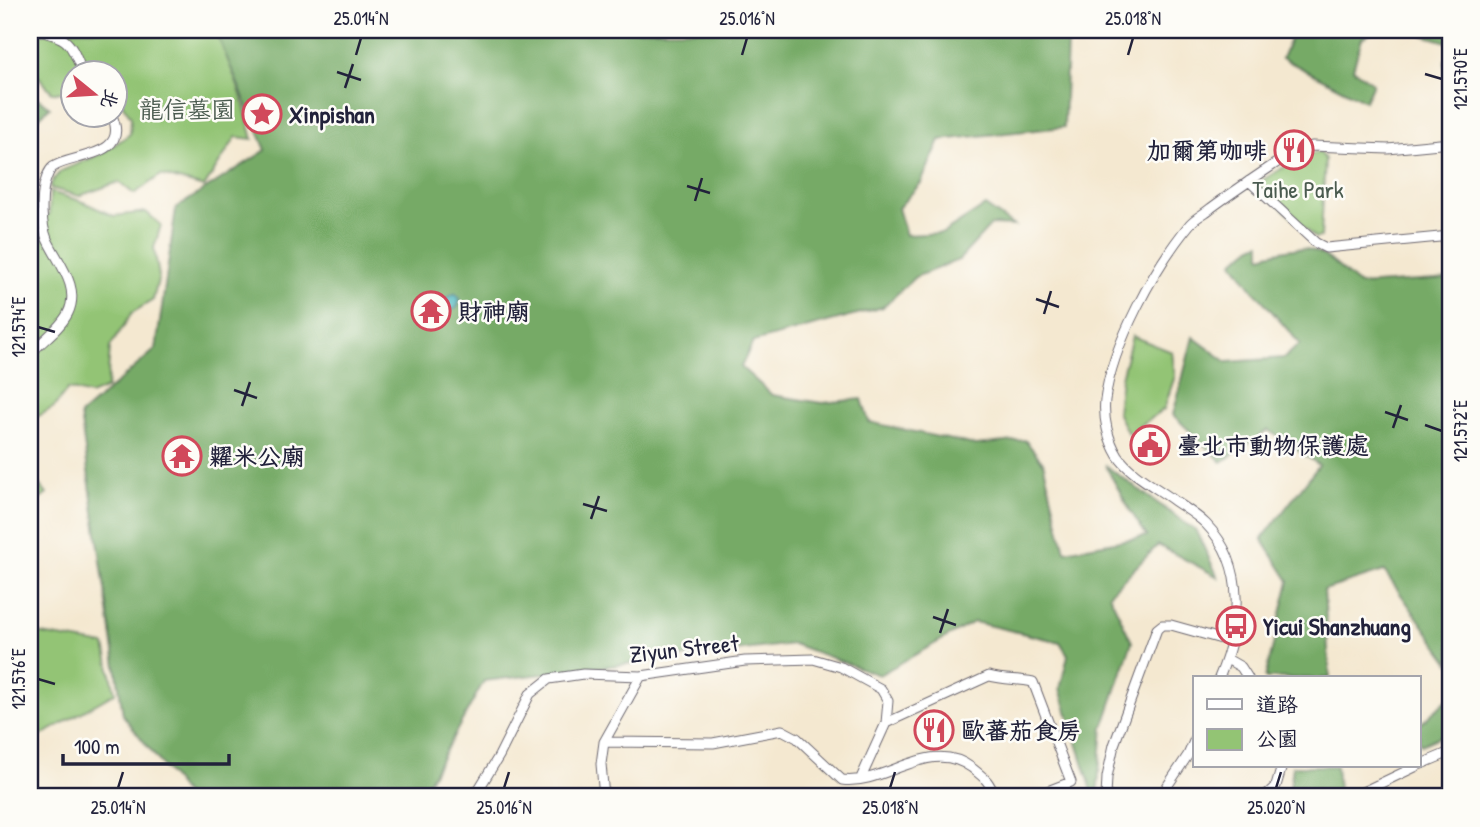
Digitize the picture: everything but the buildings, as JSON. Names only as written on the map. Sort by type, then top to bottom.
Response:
[{"type":"street","points":[[35,30],[60,35],[67,40],[76,60]]},
{"type":"street","points":[[30,350],[35,349],[62,322],[73,302],[69,282],[47,238],[42,218],[48,173],[55,165],[92,156],[102,150],[113,139],[116,130]]},
{"type":"street","points":[[1220,676],[1232,642],[1237,593],[1228,557],[1208,525],[1137,474],[1119,457],[1106,425],[1105,402],[1112,368],[1129,323],[1149,284],[1191,222],[1294,151],[1312,146],[1388,149],[1450,143]]},
{"type":"street","points":[[1249,181],[1316,243],[1326,248],[1450,236]]},
{"type":"street","points":[[1106,797],[1107,776],[1114,745],[1157,629],[1162,625],[1171,625],[1232,642]]},
{"type":"street","name":"Ziyun Street","points":[[474,797],[499,756],[530,694],[549,679],[583,674],[641,676],[745,661],[813,659],[841,667],[881,689],[888,701],[886,723]]},
{"type":"street","points":[[1227,659],[1241,667],[1247,676]]},
{"type":"street","points":[[604,797],[601,764],[604,742],[641,676]]},
{"type":"street","points":[[861,778],[886,723],[989,676],[1006,681],[1034,682],[1071,782],[1040,794]]},
{"type":"street","points":[[604,742],[713,743],[782,730],[797,738],[836,777],[849,781],[937,756],[964,761],[989,781],[995,797]]},
{"type":"street","points":[[1160,797],[1193,744]]},
{"type":"street","points":[[1420,764],[1450,752]]},
{"type":"street","points":[[1264,797],[1276,786],[1281,768]]},
{"type":"street","points":[[1352,797],[1411,768]]},
{"type":"green space","name":"龍信墓園","points":[[38,30],[155,30],[164,34],[218,32],[241,95],[253,139],[236,137],[204,187],[161,175],[134,194],[119,182],[79,196],[50,188],[61,171],[101,154],[130,134],[130,60],[60,60],[60,92],[52,92],[30,67],[30,39]]},
{"type":"green space","points":[[215,30],[1063,30],[1067,41],[1064,127],[940,140],[921,183],[898,208],[906,235],[943,233],[985,206],[1014,226],[991,225],[959,260],[915,277],[883,307],[753,342],[741,367],[772,395],[822,403],[862,399],[869,422],[975,445],[1025,440],[1043,462],[1065,551],[1147,536],[1105,465],[1196,531],[1218,577],[1158,545],[1109,594],[1132,642],[1103,728],[1097,797],[1094,797],[1060,689],[1068,655],[1060,642],[974,622],[879,675],[793,644],[484,681],[420,797],[187,797],[123,715],[80,415],[156,349],[176,208],[266,150]]},
{"type":"green space","points":[[1294,30],[1377,30],[1362,38],[1353,69],[1373,83],[1365,101],[1282,58]]},
{"type":"green space","points":[[1405,30],[1450,30],[1450,43]]},
{"type":"green space","points":[[1450,58],[1450,98],[1445,101],[1445,60]]},
{"type":"green space","points":[[30,93],[50,107],[30,126]]},
{"type":"green space","name":"Taihe Park","points":[[1320,152],[1325,159],[1321,237],[1315,238],[1256,184],[1303,156]]},
{"type":"green space","points":[[50,192],[81,201],[114,216],[146,212],[161,225],[154,248],[159,276],[153,300],[132,313],[110,347],[107,388],[90,395],[68,389],[54,407],[30,421],[30,219],[49,215]]},
{"type":"green space","points":[[1261,243],[1261,256],[1294,249],[1316,251],[1359,285],[1450,279],[1450,663],[1384,571],[1324,590],[1330,676],[1265,676],[1289,581],[1262,539],[1319,465],[1268,430],[1222,462],[1173,415],[1193,337],[1227,362],[1284,358],[1300,344],[1233,262],[1254,245]]},
{"type":"green space","points":[[1132,336],[1172,352],[1175,376],[1164,409],[1128,434],[1117,412],[1121,378]]},
{"type":"green space","points":[[34,479],[47,494],[30,507],[30,482]]},
{"type":"green space","points":[[36,633],[105,645],[115,693],[30,742],[30,646]]},
{"type":"green space","points":[[1450,697],[1450,732],[1421,745],[1420,724]]},
{"type":"green space","points":[[1293,768],[1336,768],[1338,789],[1327,797],[1281,797],[1290,787]]},
{"type":"water","points":[[453,294],[460,299],[457,308],[449,311],[444,309],[442,302]]},
{"type":"place","name":"Xinpishan","points":[[262,114]]},
{"type":"place","name":"加爾第咖啡","points":[[1294,150]]},
{"type":"place","name":"財神廟","points":[[431,311]]},
{"type":"place","name":"臺北市動物保護處","points":[[1150,445]]},
{"type":"place","name":"糶米公廟","points":[[182,456]]},
{"type":"place","name":"Yicui Shanzhuang","points":[[1236,626]]},
{"type":"place","name":"歐蕃茄食房","points":[[934,730]]}]
